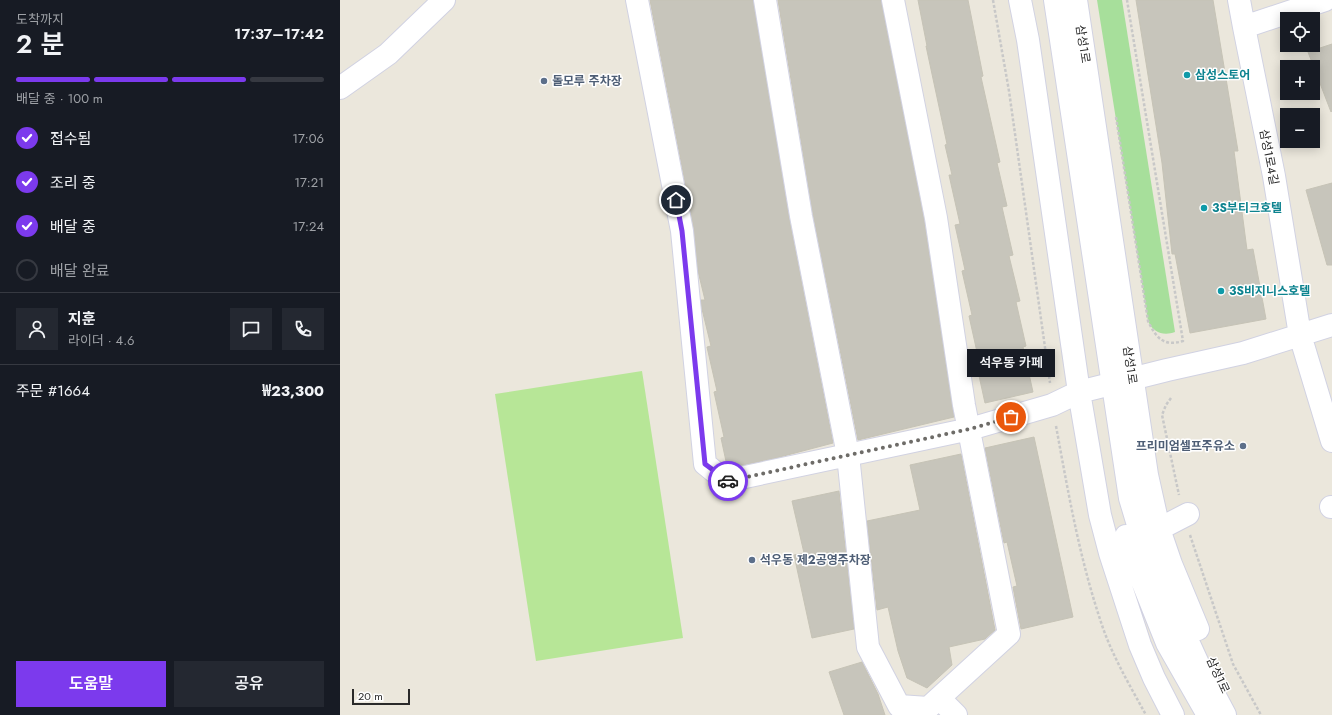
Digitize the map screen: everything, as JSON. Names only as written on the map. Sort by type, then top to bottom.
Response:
[{"type":"street","points":[[340,88],[388,54],[444,0]]},
{"type":"street","points":[[637,0],[682,231],[705,464],[726,481],[970,429],[1052,405],[1079,392],[1243,353],[1332,325]]},
{"type":"street","points":[[765,0],[801,216],[848,455],[868,647],[899,706],[928,708],[1009,634],[970,429],[964,405],[936,218],[894,0]]},
{"type":"street","points":[[1020,0],[1035,91],[1079,392],[1100,514],[1110,553],[1140,645],[1172,715]]},
{"type":"street","points":[[1040,0],[1115,383],[1117,497],[1129,548],[1167,643],[1208,715]]},
{"type":"street","points":[[1055,0],[1115,383],[1130,498],[1144,545],[1200,668],[1225,715]]},
{"type":"street","name":"삼성1로","points":[[1076,0],[1115,383],[1147,475],[1159,529],[1171,564],[1213,666],[1238,715]]},
{"type":"street","name":"삼성1로4길","points":[[1239,0],[1274,176],[1300,335],[1332,441]]},
{"type":"street","points":[[1244,27],[1325,0]]},
{"type":"street","points":[[1159,529],[1186,515]]},
{"type":"street","points":[[939,698],[956,715]]},
{"type":"path","points":[[1116,114],[1148,321],[1156,336],[1163,342],[1183,341],[1127,0]]},
{"type":"path","points":[[1171,398],[1162,415],[1186,515],[1233,664],[1261,715]]},
{"type":"green space","points":[[1097,0],[1122,0],[1175,332],[1167,334],[1156,331],[1148,321]]},
{"type":"green space","points":[[642,371],[683,638],[536,661],[495,394]]},
{"type":"building","points":[[650,0],[753,0],[789,218],[833,443],[776,458],[729,468],[727,466],[721,438],[724,437],[714,392],[717,391],[707,347],[711,346],[702,309],[701,300],[705,300],[698,271],[694,229]]},
{"type":"building","points":[[778,0],[881,0],[924,220],[954,417],[858,440],[813,214]]},
{"type":"building","points":[[918,0],[968,0],[983,76],[981,77],[1000,162],[997,163],[1007,206],[1002,207],[1013,255],[1009,256],[1020,301],[1016,302],[1026,346],[1023,347],[1033,392],[985,403],[976,362],[979,361],[969,316],[972,315],[962,271],[965,270],[955,225],[960,224],[949,175],[952,175],[945,145],[947,144],[926,46]]},
{"type":"building","points":[[1136,0],[1213,0],[1238,151],[1234,151],[1247,250],[1253,249],[1266,319],[1190,333],[1175,254],[1172,254],[1162,163]]},
{"type":"building","points":[[1332,44],[1331,112],[1320,83],[1320,60],[1311,60],[1308,52],[1320,52],[1320,48]]},
{"type":"building","points":[[1332,183],[1332,265],[1327,265],[1306,190]]},
{"type":"building","points":[[1034,437],[1073,617],[1021,629],[1013,587],[1017,586],[1007,542],[1004,543],[985,448]]},
{"type":"building","points":[[961,454],[995,630],[985,639],[949,647],[952,665],[927,688],[907,678],[898,651],[888,607],[877,610],[867,521],[920,510],[910,465]]},
{"type":"building","points":[[839,491],[854,629],[812,638],[794,555],[804,553],[792,501]]},
{"type":"building","points":[[862,662],[878,694],[885,715],[844,715],[829,672]]},
{"type":"way so far","points":[[728,481],[970,429],[1011,417]]},
{"type":"place","name":"삼성스토어","points":[[1187,75]]},
{"type":"place","name":"돌모루 주차장","points":[[544,81]]},
{"type":"place","name":"3S부티크호텔","points":[[1204,208]]},
{"type":"place","name":"3S비지니스호텔","points":[[1221,291]]},
{"type":"place","name":"석우동 카페","points":[[1011,417]]},
{"type":"place","name":"프리미엄셀프주유소","points":[[1243,446]]},
{"type":"place","name":"석우동 제2공영주차장","points":[[752,560]]},
{"type":"route","points":[[676,200],[682,231],[705,464],[728,481]]}]
